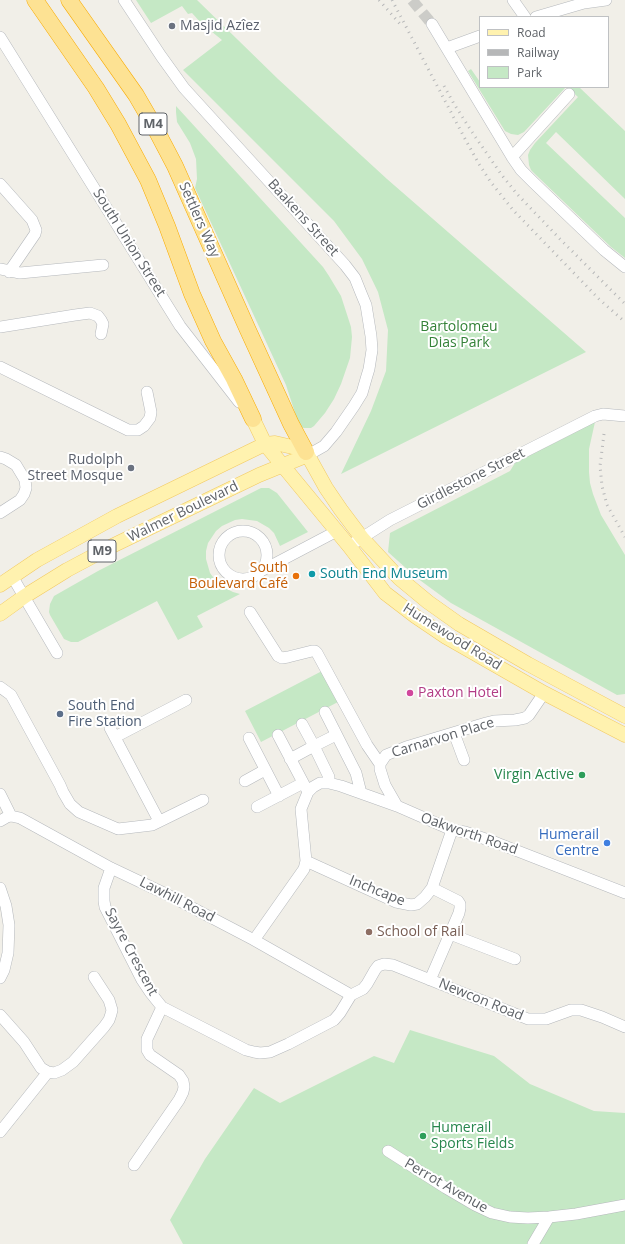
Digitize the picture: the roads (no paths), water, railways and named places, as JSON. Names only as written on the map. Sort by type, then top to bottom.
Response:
[{"type":"highway","name":"Settlers Way","points":[[69,0],[136,95],[154,126],[175,166],[291,424],[307,453]]},
{"type":"highway","name":"M4","points":[[38,4],[118,124],[148,180],[192,294],[213,341],[234,379],[252,419]]},
{"type":"main road","name":"South Union Street","points":[[252,419],[265,444]]},
{"type":"main road","name":"Walmer Boulevard","points":[[0,585],[63,545],[117,516],[265,444],[275,443],[301,449],[307,453]]},
{"type":"main road","name":"Humewood Road","points":[[265,444],[386,593],[415,616],[446,637],[544,693],[625,735]]},
{"type":"main road","name":"Walmer Boulevard","points":[[0,614],[25,596],[67,570],[112,546],[307,453]]},
{"type":"main road","name":"Humewood Road","points":[[307,453],[326,488],[362,538],[399,578],[428,602],[459,624],[534,667],[623,713]]},
{"type":"street","name":"Baakens Street","points":[[124,0],[184,88],[345,265],[355,278],[366,305],[371,336],[370,363],[362,392],[336,432],[324,446],[307,453]]},
{"type":"street","points":[[513,0],[524,16]]},
{"type":"street","points":[[539,16],[584,3],[606,0]]},
{"type":"street","points":[[432,24],[512,157],[533,182],[604,250],[625,267]]},
{"type":"street","points":[[447,48],[479,36]]},
{"type":"street","name":"South Union Street","points":[[0,37],[180,326],[252,419]]},
{"type":"street","points":[[512,157],[569,94]]},
{"type":"street","points":[[0,184],[32,220],[36,230],[35,234],[5,270],[20,273],[103,265]]},
{"type":"street","points":[[0,327],[90,314],[98,316],[101,320],[103,324],[101,334]]},
{"type":"street","points":[[0,367],[128,430],[138,430],[144,426],[150,418],[151,412],[147,392]]},
{"type":"street","name":"Girdlestone Street","points":[[349,546],[390,520],[595,416],[603,414],[625,416]]},
{"type":"street","points":[[0,457],[16,466],[26,480],[26,488],[20,500],[0,513]]},
{"type":"street","points":[[261,571],[267,560],[266,547],[259,537],[247,531],[235,532],[224,539],[218,550],[219,563],[226,574],[238,579],[244,579],[250,578],[337,531]]},
{"type":"street","points":[[12,576],[57,653]]},
{"type":"street","points":[[250,612],[278,656],[282,658],[312,651],[317,653],[367,745],[380,764]]},
{"type":"street","points":[[0,688],[11,694],[63,792],[70,804],[79,812],[118,829],[152,825],[203,800]]},
{"type":"street","name":"Carnarvon Place","points":[[397,806],[385,785],[380,769],[380,764],[386,755],[494,721],[524,723],[525,718],[529,715],[544,693]]},
{"type":"street","points":[[159,821],[113,732],[186,700]]},
{"type":"street","points":[[325,712],[356,773],[361,793]]},
{"type":"street","points":[[257,807],[279,796],[320,783],[329,783],[329,777],[302,724]]},
{"type":"street","points":[[454,733],[464,760]]},
{"type":"street","points":[[278,735],[290,759],[308,787]]},
{"type":"street","points":[[290,759],[336,735]]},
{"type":"street","points":[[249,738],[279,796]]},
{"type":"street","points":[[244,782],[265,770]]},
{"type":"street","name":"Oakworth Road","points":[[329,783],[397,806],[452,830],[464,832],[497,843],[625,893]]},
{"type":"street","points":[[254,940],[300,876],[306,861],[301,809],[308,787]]},
{"type":"street","points":[[0,794],[11,816],[0,821]]},
{"type":"street","name":"Lawhill Road","points":[[11,816],[20,818],[110,868],[168,895],[254,940],[351,995]]},
{"type":"street","name":"Inchcape","points":[[306,861],[402,904],[417,904],[432,888],[452,830]]},
{"type":"street","name":"Sayre Crescent","points":[[110,868],[104,888],[104,901],[106,907],[142,980],[162,1007],[246,1050],[260,1053],[270,1052],[288,1044],[334,1020],[351,995]]},
{"type":"street","points":[[0,888],[6,906],[9,925],[8,952],[4,970],[0,978]]},
{"type":"street","points":[[430,980],[459,913],[460,904],[458,901],[432,888]]},
{"type":"street","points":[[450,934],[514,959]]},
{"type":"street","name":"Newcon Road","points":[[351,995],[363,989],[378,966],[384,964],[393,965],[528,1019],[546,1019],[571,1010],[580,1010],[602,1017],[625,1027]]},
{"type":"street","points":[[0,1016],[24,1042],[41,1068],[48,1072],[54,1073],[62,1070],[73,1062],[109,1020],[112,1010],[111,1006],[94,978]]},
{"type":"street","points":[[134,1165],[183,1092],[183,1082],[179,1075],[150,1055],[147,1050],[147,1039],[162,1007]]},
{"type":"street","points":[[0,1132],[48,1072]]},
{"type":"street","name":"Perrot Avenue","points":[[388,1151],[446,1188],[492,1213],[510,1217],[549,1217],[583,1213],[625,1205]]},
{"type":"street","points":[[533,1244],[549,1217]]},
{"type":"tunnel","points":[[412,0],[432,24]]},
{"type":"railway","points":[[379,0],[400,24]]},
{"type":"railway","points":[[392,0],[464,137],[490,181],[513,210],[599,299],[625,322]]},
{"type":"railway","points":[[444,86],[474,135],[517,194],[625,304]]},
{"type":"railway","points":[[604,434],[600,466],[602,486],[607,505],[625,537]]},
{"type":"place","name":"Masjid Azîez","points":[[172,26]]},
{"type":"place","name":"Rudolph Street Mosque","points":[[131,468]]},
{"type":"place","name":"South End Museum","points":[[312,574]]},
{"type":"place","name":"South Boulevard Café","points":[[296,576]]},
{"type":"place","name":"Paxton Hotel","points":[[410,693]]},
{"type":"place","name":"South End Fire Station","points":[[60,714]]},
{"type":"place","name":"Virgin Active","points":[[582,775]]},
{"type":"place","name":"Humerail Centre","points":[[607,843]]},
{"type":"place","name":"School of Rail","points":[[369,932]]},
{"type":"place","name":"Humerail Sports Fields","points":[[423,1136]]},
{"type":"park label","name":"Bartolomeu Dias Park","points":[[459,336]]}]
